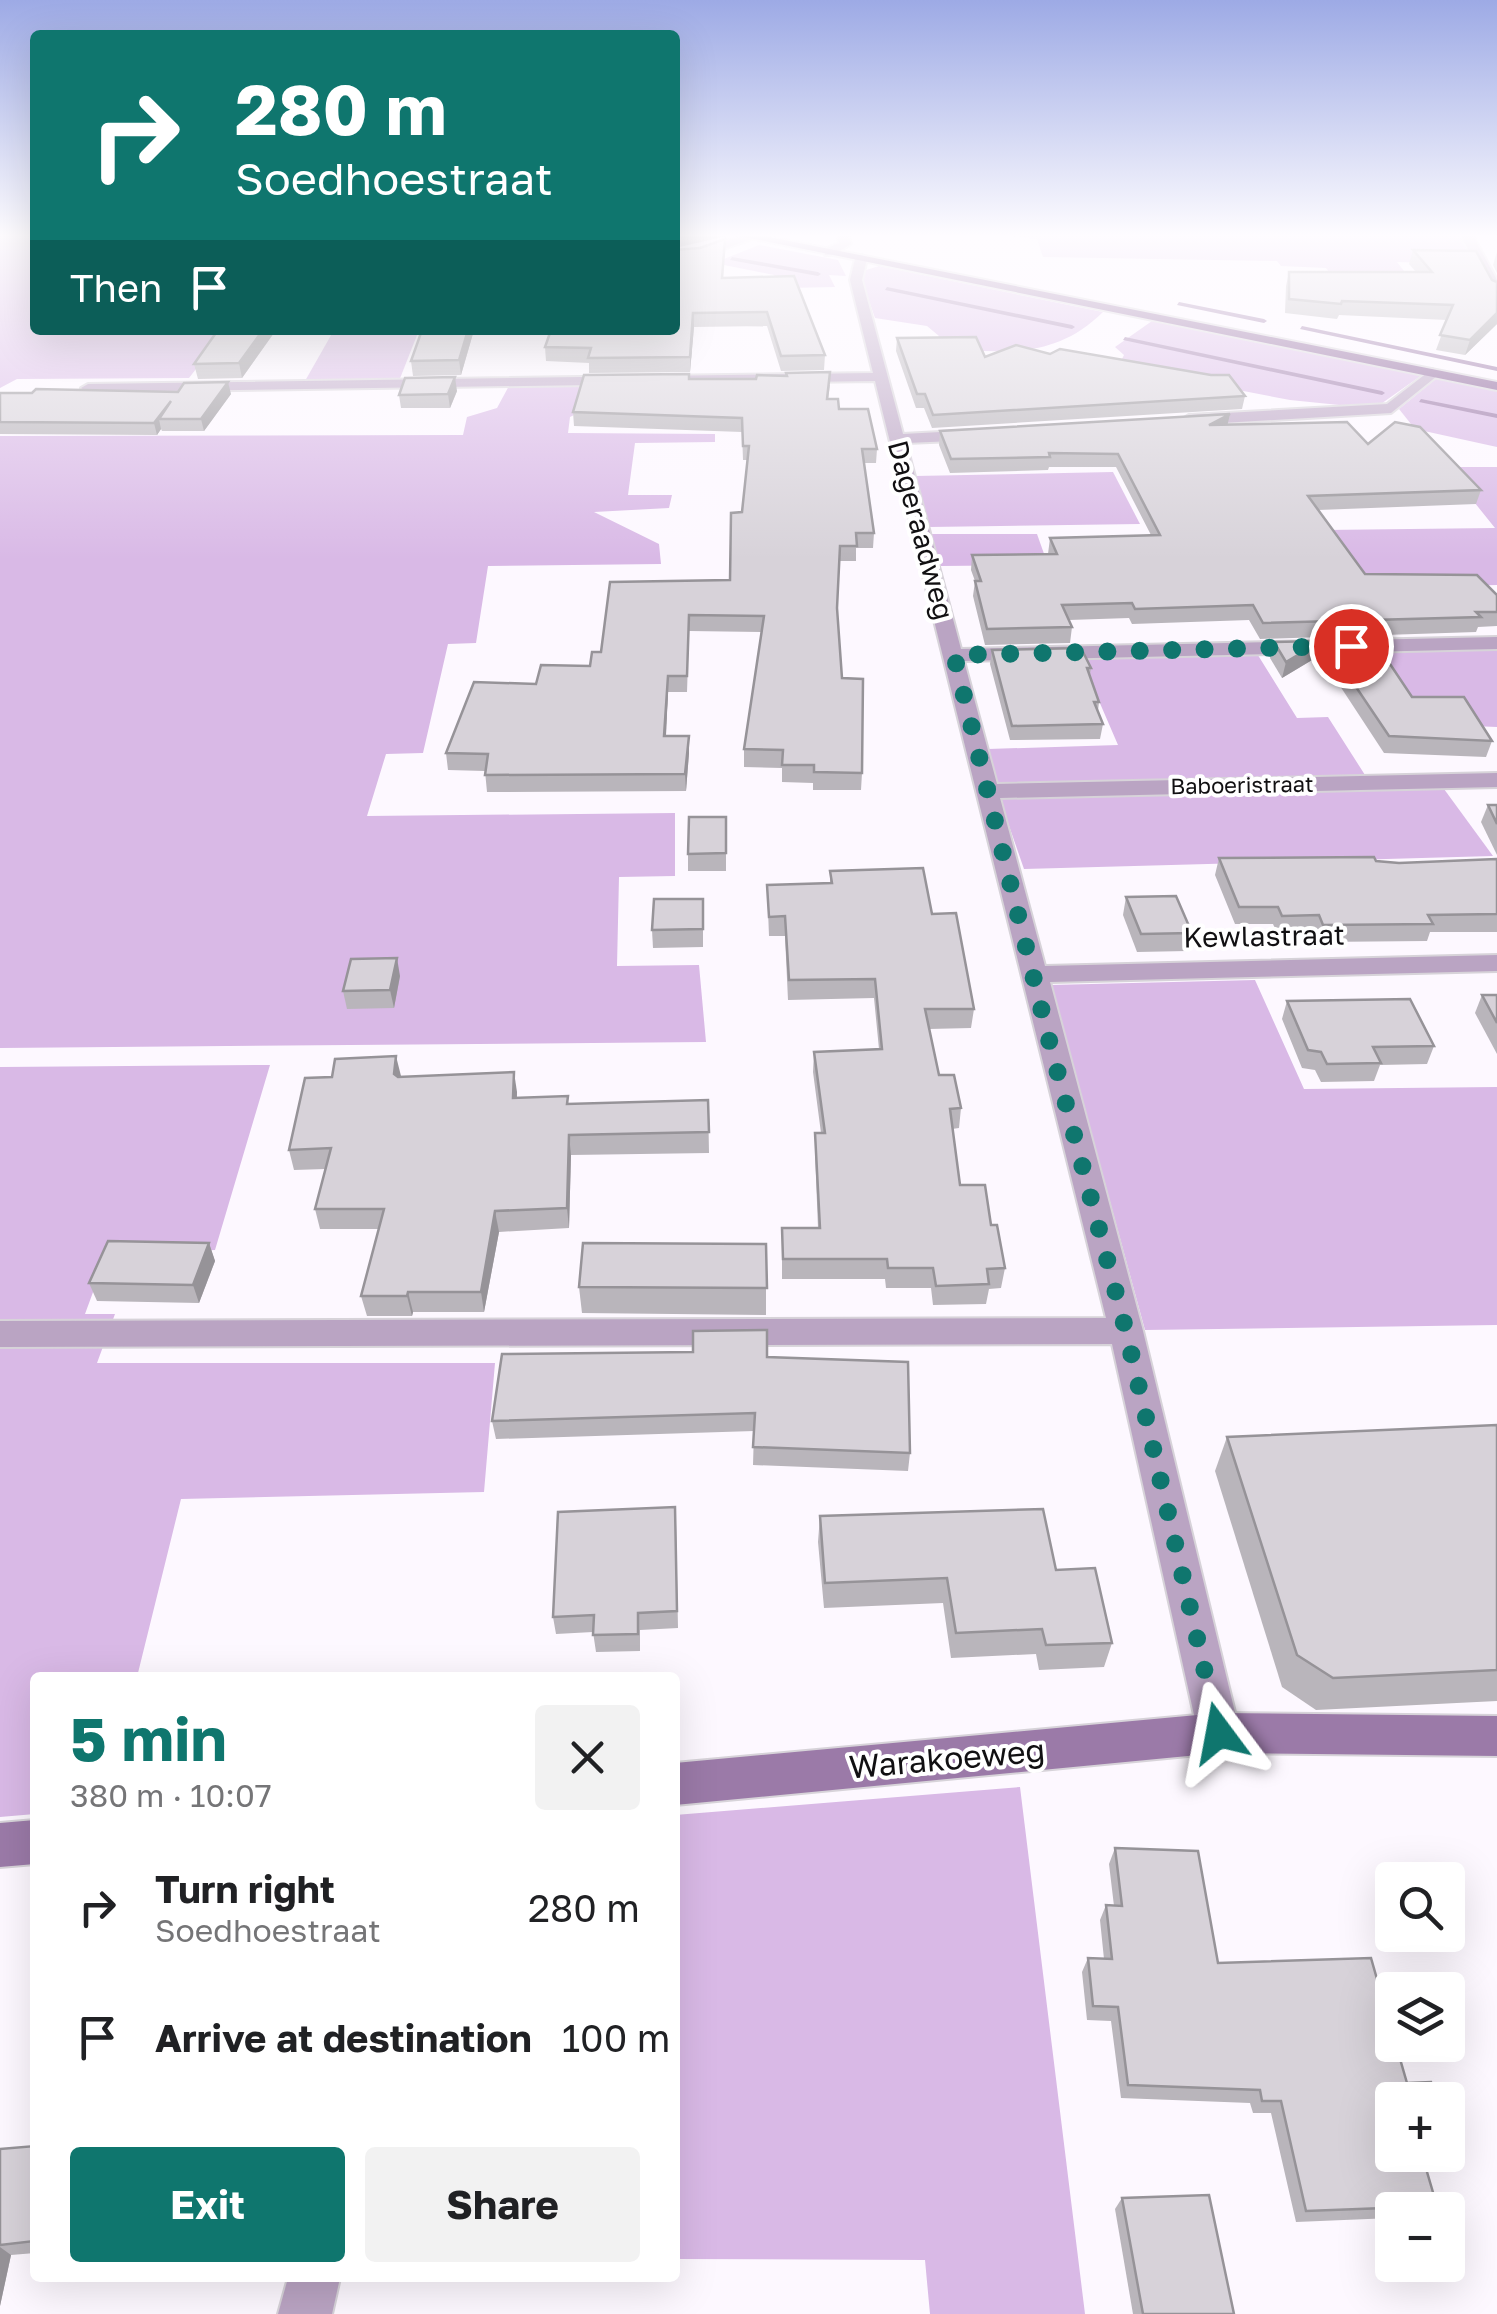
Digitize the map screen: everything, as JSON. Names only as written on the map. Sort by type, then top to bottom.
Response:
[{"type":"main road","points":[[1287,344],[1497,386]]},
{"type":"street","name":"Dageraadweg","points":[[872,344],[1126,1331],[1219,1733]]},
{"type":"street","points":[[1175,421],[1391,408],[1432,373]]},
{"type":"street","points":[[88,388],[880,377]]},
{"type":"street","points":[[897,439],[1004,433]]},
{"type":"street","points":[[954,655],[1497,643]]},
{"type":"street","name":"Baboeristraat","points":[[987,792],[1497,780]]},
{"type":"street","name":"Kewlastraat","points":[[1034,974],[1497,963]]},
{"type":"street","points":[[0,1334],[1126,1331]]},
{"type":"street","name":"Warakoeweg","points":[[680,1784],[1219,1733],[1497,1736]]},
{"type":"street","points":[[0,1845],[30,1842]]},
{"type":"street","points":[[306,2314],[313,2282]]},
{"type":"shaded area","points":[[0,344],[215,344],[189,378],[17,379],[0,388]]},
{"type":"shaded area","points":[[326,344],[414,344],[399,381],[305,381]]},
{"type":"shaded area","points":[[935,344],[1050,344],[1003,351],[933,349]]},
{"type":"shaded area","points":[[1267,344],[1422,375],[1378,406],[1359,407],[1290,400],[1118,367],[1124,355],[1115,347]]},
{"type":"shaded area","points":[[1437,378],[1497,390],[1497,447],[1415,429],[1399,409]]},
{"type":"shaded area","points":[[591,383],[588,408],[570,417],[568,433],[715,434],[715,442],[635,443],[628,495],[672,495],[669,508],[594,512],[659,544],[661,564],[488,566],[476,643],[448,644],[423,753],[386,754],[367,816],[675,813],[675,876],[619,877],[617,966],[699,965],[706,1042],[0,1048],[0,436],[463,435],[467,417],[497,408],[510,384]]},
{"type":"shaded area","points":[[1446,467],[1497,467],[1497,585],[1367,588],[1325,530],[1495,528]]},
{"type":"shaded area","points":[[1113,472],[1140,524],[929,527],[915,476]]},
{"type":"shaded area","points":[[931,534],[1037,534],[1048,565],[941,566]]},
{"type":"shaded area","points":[[1497,649],[1497,727],[1472,726],[1414,711],[1371,650]]},
{"type":"shaded area","points":[[1256,652],[1297,718],[1328,717],[1365,775],[996,783],[988,749],[1118,745],[1080,657]]},
{"type":"shaded area","points":[[1444,789],[1493,856],[1024,869],[999,797]]},
{"type":"shaded area","points":[[1255,980],[1304,1089],[1497,1087],[1497,1325],[1145,1330],[1051,985]]},
{"type":"shaded area","points":[[270,1065],[215,1250],[107,1254],[85,1314],[115,1314],[97,1363],[495,1363],[484,1492],[181,1499],[138,1672],[30,1672],[30,1814],[0,1817],[0,1067]]},
{"type":"shaded area","points":[[1020,1787],[1085,2314],[930,2314],[925,2260],[680,2259],[680,1815]]},
{"type":"building","points":[[208,344],[253,344],[239,363],[194,364]]},
{"type":"building","points":[[417,344],[464,344],[459,360],[411,361]]},
{"type":"building","points":[[691,344],[690,357],[588,358],[591,348],[545,347]]},
{"type":"building","points":[[777,344],[821,344],[825,355],[781,356]]},
{"type":"building","points":[[899,344],[979,344],[985,357],[1016,345],[1050,354],[1060,349],[1229,375],[1245,396],[933,415],[925,394],[917,394]]},
{"type":"building","points":[[830,372],[827,399],[838,399],[839,409],[868,409],[877,449],[862,449],[874,533],[856,533],[857,546],[840,546],[837,608],[842,678],[863,679],[862,773],[814,772],[814,765],[782,765],[783,750],[744,749],[764,616],[689,615],[687,676],[668,676],[664,736],[689,736],[685,774],[485,775],[488,754],[446,753],[474,682],[536,684],[541,665],[590,666],[592,652],[601,652],[610,582],[730,580],[731,513],[742,512],[749,446],[743,446],[742,418],[573,412],[584,375],[689,374],[689,379],[756,379],[757,375]]},
{"type":"building","points":[[455,377],[448,394],[399,395],[405,378]]},
{"type":"building","points":[[228,382],[201,419],[159,419],[171,401],[154,423],[0,422],[0,393],[32,393],[36,389],[178,392],[184,383]]},
{"type":"building","points":[[1230,414],[1209,425],[1347,422],[1368,444],[1395,422],[1420,427],[1481,490],[1308,496],[1365,574],[1477,575],[1497,595],[1497,612],[1476,612],[1481,617],[1263,623],[1253,605],[1135,609],[1132,603],[1062,605],[1072,627],[987,629],[975,581],[981,581],[972,555],[1057,554],[1050,538],[1160,535],[1118,454],[1049,453],[1050,457],[951,459],[940,431]]},
{"type":"building","points":[[1374,640],[1412,697],[1464,697],[1492,741],[1389,736],[1325,641]]},
{"type":"building","points":[[1321,641],[1286,662],[1274,642]]},
{"type":"building","points":[[1081,648],[1091,668],[1087,668],[1099,702],[1094,702],[1103,724],[1012,726],[992,650]]},
{"type":"building","points":[[1488,805],[1497,805],[1497,824]]},
{"type":"building","points":[[689,817],[726,817],[726,853],[688,854]]},
{"type":"building","points":[[1374,857],[1376,861],[1399,863],[1497,859],[1497,914],[1428,915],[1433,924],[1323,925],[1319,915],[1282,916],[1278,907],[1239,907],[1219,858]]},
{"type":"building","points":[[923,868],[932,914],[956,913],[974,1009],[925,1009],[939,1075],[954,1075],[961,1108],[950,1109],[960,1185],[985,1185],[991,1225],[997,1225],[1005,1268],[987,1269],[989,1284],[936,1286],[933,1268],[888,1268],[887,1259],[783,1259],[782,1228],[820,1228],[815,1133],[825,1133],[814,1052],[882,1049],[875,979],[789,980],[785,916],[769,917],[767,885],[832,883],[830,871]]},
{"type":"building","points":[[1176,896],[1192,933],[1141,934],[1126,897]]},
{"type":"building","points":[[654,899],[703,899],[703,929],[652,930]]},
{"type":"building","points":[[397,958],[390,990],[343,991],[351,959]]},
{"type":"building","points":[[1482,995],[1497,995],[1497,1023]]},
{"type":"building","points":[[1410,999],[1434,1046],[1373,1047],[1381,1063],[1327,1064],[1321,1052],[1308,1050],[1287,1001]]},
{"type":"building","points":[[396,1056],[394,1074],[398,1077],[514,1072],[513,1098],[568,1096],[567,1104],[708,1100],[709,1132],[569,1135],[567,1208],[495,1211],[481,1292],[361,1296],[384,1209],[315,1209],[331,1148],[289,1150],[305,1078],[332,1077],[335,1059]]},
{"type":"building","points":[[108,1241],[209,1243],[193,1285],[89,1283]]},
{"type":"building","points":[[583,1243],[766,1244],[767,1288],[579,1287]]},
{"type":"building","points":[[767,1330],[767,1357],[908,1362],[910,1453],[753,1447],[755,1413],[492,1421],[502,1354],[693,1352],[693,1331]]},
{"type":"building","points":[[1497,1425],[1497,1670],[1333,1678],[1297,1655],[1227,1437]]},
{"type":"building","points":[[675,1507],[677,1611],[638,1613],[638,1634],[593,1635],[594,1615],[553,1617],[558,1512]]},
{"type":"building","points":[[1043,1509],[1056,1570],[1095,1568],[1112,1643],[1046,1645],[1042,1629],[956,1633],[947,1578],[825,1583],[820,1516]]},
{"type":"building","points":[[1115,1848],[1198,1851],[1218,1963],[1371,1958],[1375,1972],[1375,2062],[1401,2062],[1407,2082],[1375,2082],[1375,2172],[1427,2172],[1433,2192],[1375,2192],[1375,2208],[1306,2211],[1281,2101],[1262,2101],[1260,2090],[1128,2085],[1118,2007],[1093,2006],[1088,1958],[1112,1959],[1106,1905],[1122,1906]]},
{"type":"building","points":[[30,2146],[30,2242],[0,2245],[0,2149]]},
{"type":"building","points":[[1209,2195],[1234,2314],[1143,2314],[1122,2198]]},
{"type":"waterway","points":[[1149,344],[1382,393]]},
{"type":"waterway","points":[[1378,344],[1497,369]]},
{"type":"waterway","points":[[1421,401],[1497,416]]},
{"type":"route","points":[[1219,1733],[1126,1331],[954,655],[1351,646]]}]
